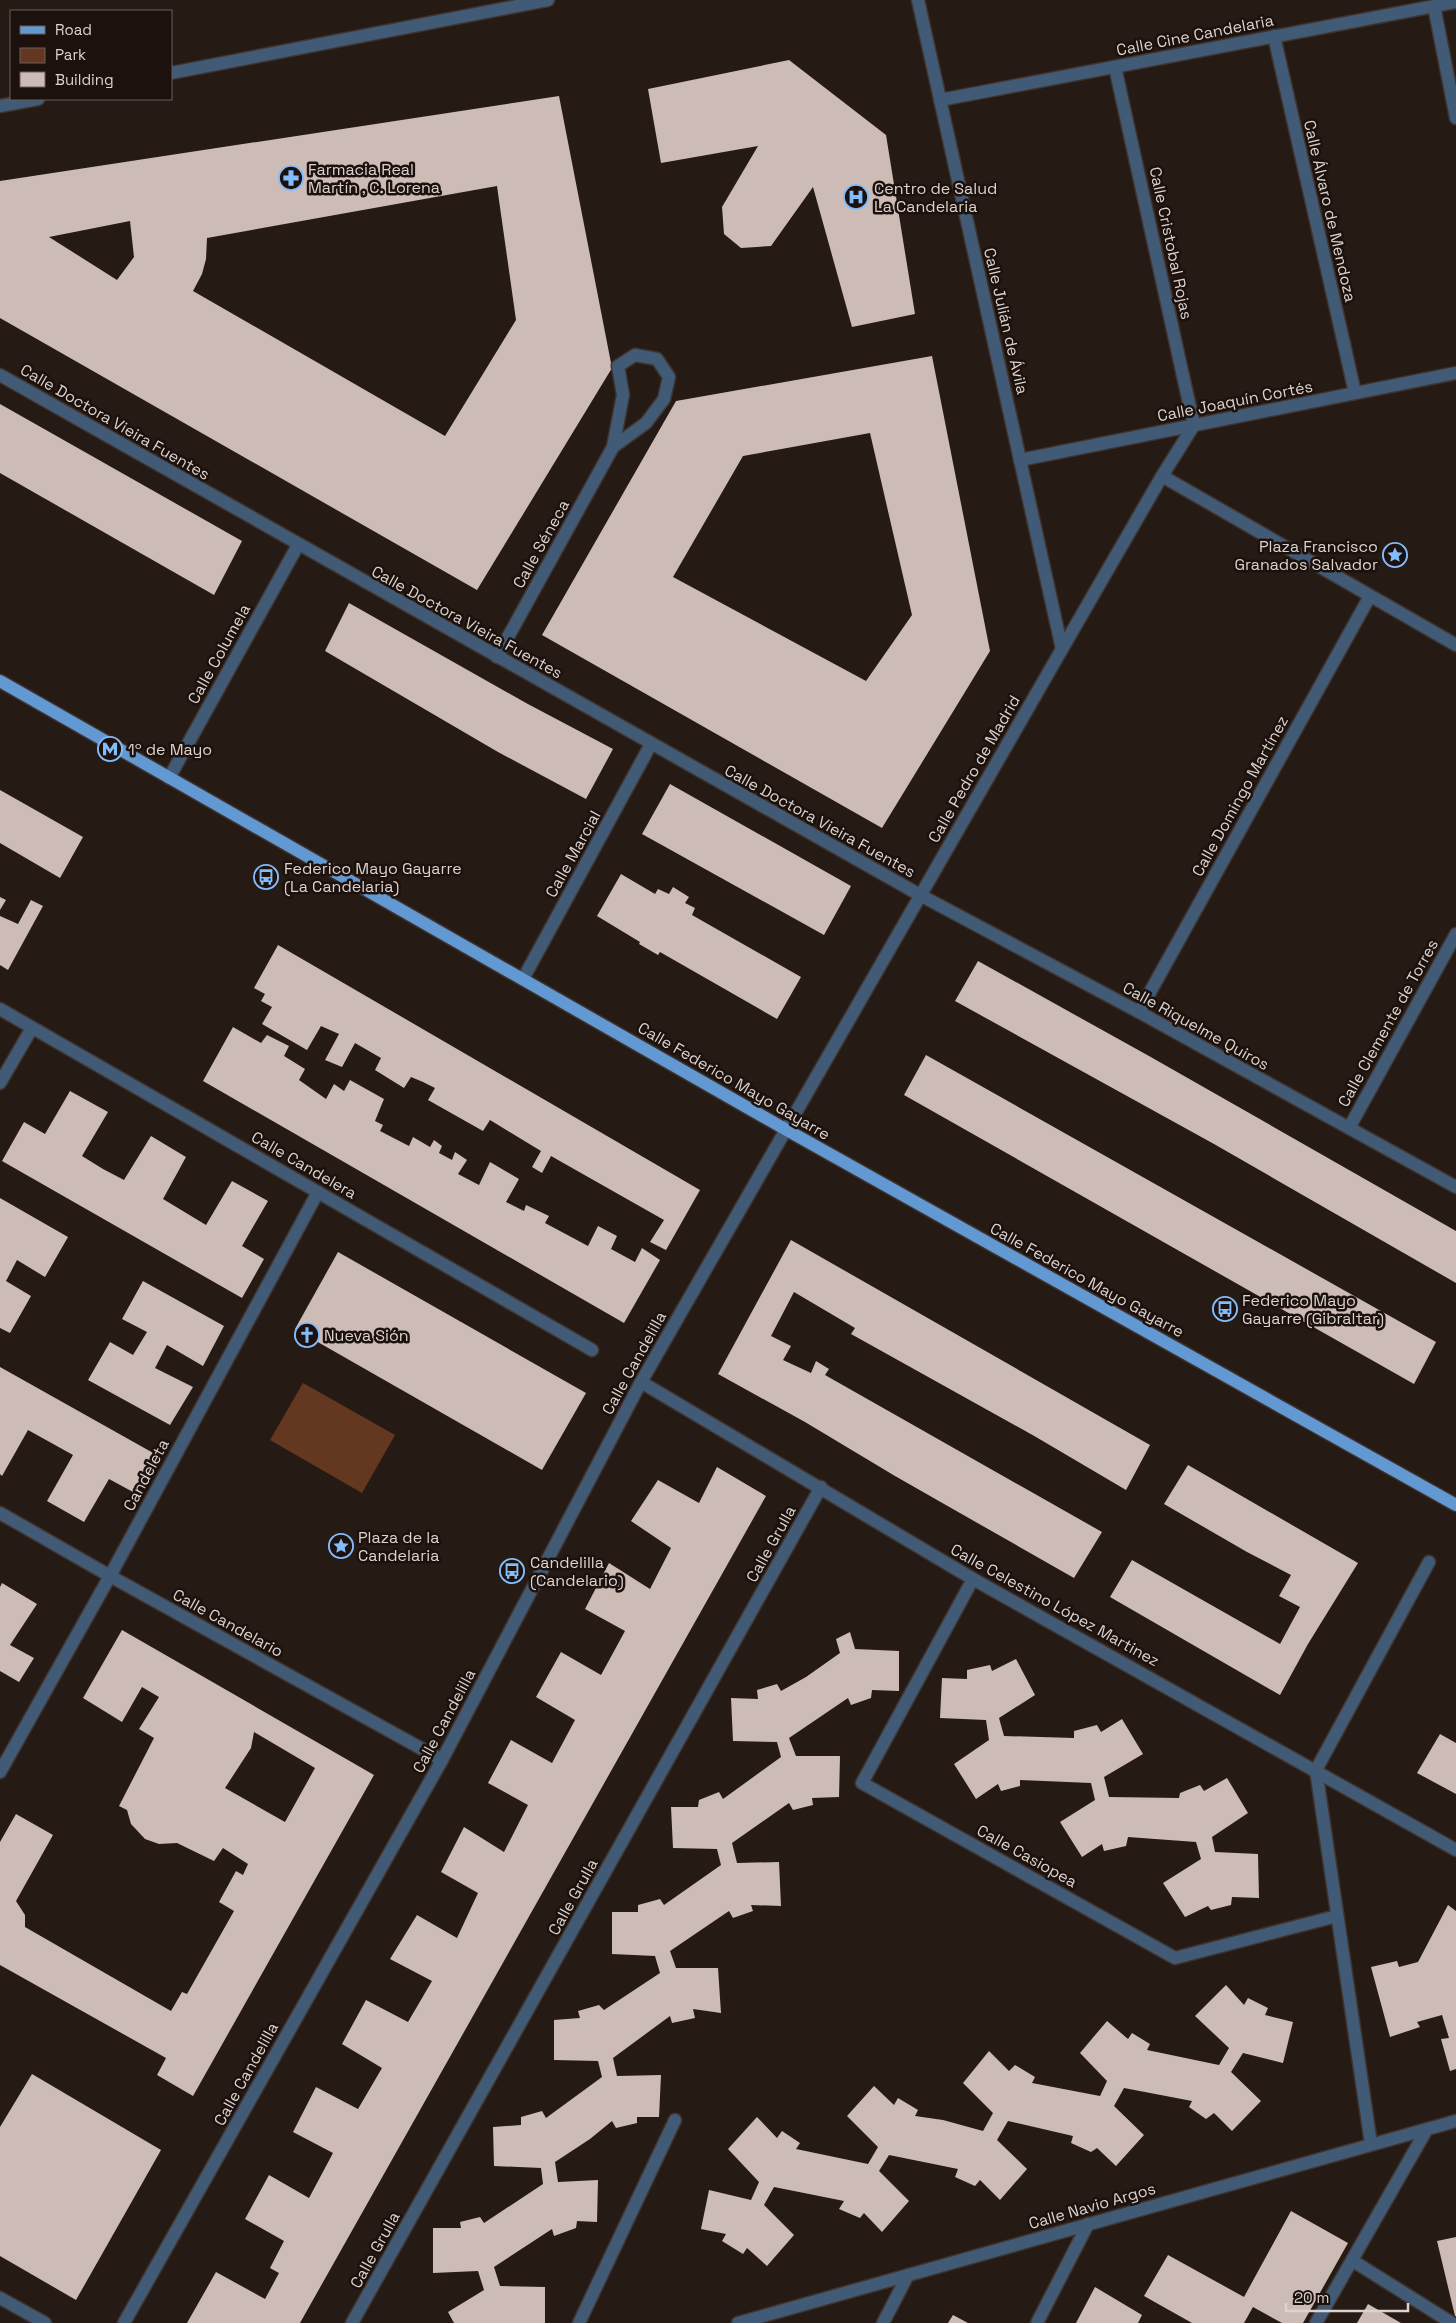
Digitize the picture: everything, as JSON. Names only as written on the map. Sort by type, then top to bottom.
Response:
[{"type":"main road","name":"Calle Federico Mayo Gayarre","points":[[0,680],[785,1129],[1456,1505]]},
{"type":"street","points":[[172,73],[548,0]]},
{"type":"street","name":"Calle Julián de Ávila","points":[[918,0],[1062,649]]},
{"type":"street","name":"Calle Cine Candelaria","points":[[940,100],[1456,2]]},
{"type":"street","points":[[1434,6],[1456,118]]},
{"type":"street","name":"Calle Álvaro de Mendoza","points":[[1274,36],[1355,393]]},
{"type":"street","name":"Calle Cristobal Rojas","points":[[1115,67],[1194,425]]},
{"type":"street","points":[[0,106],[33,100]]},
{"type":"street","name":"Calle Séneca","points":[[497,658],[613,447],[624,395],[618,366],[635,355],[657,359],[669,377],[664,399],[646,422],[613,447]]},
{"type":"street","name":"Calle Joaquín Cortés","points":[[1020,460],[1456,372]]},
{"type":"street","name":"Calle Doctora Vieira Fuentes","points":[[0,375],[920,896]]},
{"type":"street","name":"Calle Pedro de Madrid","points":[[785,1129],[1162,476],[1194,425]]},
{"type":"street","points":[[1162,476],[1456,645]]},
{"type":"street","name":"Calle Columela","points":[[169,778],[298,545]]},
{"type":"street","name":"Calle Domingo Martínez","points":[[1139,1012],[1370,596]]},
{"type":"street","name":"Calle Marcial","points":[[523,979],[651,744]]},
{"type":"street","name":"Calle Riquelme Quiros","points":[[920,896],[1139,1012],[1456,1187]]},
{"type":"street","name":"Calle Clemente de Torres","points":[[1349,1128],[1456,934]]},
{"type":"street","name":"Calle Candelera","points":[[0,1009],[592,1350]]},
{"type":"street","points":[[0,1083],[32,1028]]},
{"type":"street","name":"Calle Candelilla","points":[[124,2323],[442,1760],[641,1382],[785,1129]]},
{"type":"street","name":"Candeleta","points":[[0,1772],[110,1576],[318,1192]]},
{"type":"street","name":"Calle Celestino López Martinez","points":[[641,1382],[821,1487],[973,1579],[1456,1850]]},
{"type":"street","name":"Calle Grulla","points":[[352,2323],[821,1487]]},
{"type":"street","name":"Calle Candelario","points":[[0,1513],[442,1760]]},
{"type":"street","points":[[1371,2144],[1316,1770],[1429,1562]]},
{"type":"street","name":"Calle Casiopea","points":[[973,1579],[862,1782],[1175,1958],[1337,1916]]},
{"type":"street","points":[[579,2323],[675,2120]]},
{"type":"street","name":"Calle Navio Argos","points":[[738,2323],[774,2317],[908,2275],[1456,2120]]},
{"type":"street","points":[[1316,2323],[1428,2129]]},
{"type":"street","points":[[1037,2323],[1088,2224]]},
{"type":"street","points":[[1353,2261],[1434,2319],[1452,2323]]},
{"type":"street","points":[[883,2323],[908,2275]]},
{"type":"street","points":[[0,2298],[45,2323]]},
{"type":"green space","points":[[303,1383],[395,1435],[362,1493],[270,1440]]},
{"type":"building","name":"Centro de Salud La Candelaria","points":[[789,60],[886,135],[915,314],[852,327],[813,187],[771,246],[741,248],[724,234],[722,207],[758,146],[661,163],[648,89]]},
{"type":"building","points":[[559,96],[612,368],[477,590],[0,318],[0,181]],"holes":[[[497,186],[516,320],[445,436],[193,291],[202,274],[206,259],[207,238]],[[130,221],[134,257],[117,280],[49,237]]]},
{"type":"building","points":[[932,356],[990,651],[882,828],[542,635],[676,401]],"holes":[[[870,433],[912,615],[866,681],[673,577],[743,456]]]},
{"type":"building","points":[[0,404],[242,541],[214,595],[0,473]]},
{"type":"building","points":[[349,603],[526,703],[613,749],[586,799],[498,752],[325,651]]},
{"type":"building","points":[[670,784],[851,886],[824,935],[642,834]]},
{"type":"building","points":[[0,790],[83,837],[60,878],[0,843]]},
{"type":"building","points":[[621,874],[655,894],[658,889],[669,894],[673,887],[689,897],[685,903],[695,908],[692,915],[801,977],[777,1019],[660,952],[658,955],[597,916]]},
{"type":"building","points":[[0,897],[6,900],[0,910]]},
{"type":"building","points":[[31,900],[43,906],[8,970],[0,965],[0,916],[18,924]]},
{"type":"building","points":[[278,945],[700,1190],[666,1250],[650,1242],[664,1220],[551,1156],[542,1173],[532,1167],[541,1151],[490,1120],[483,1131],[428,1100],[435,1088],[423,1082],[411,1077],[404,1088],[375,1070],[381,1058],[355,1043],[342,1067],[325,1060],[339,1034],[321,1026],[307,1050],[262,1024],[272,1007],[261,1001],[265,994],[254,988]]},
{"type":"building","points":[[978,961],[1456,1231],[1456,1283],[1214,1144],[955,1001]]},
{"type":"building","points":[[233,1027],[261,1043],[267,1035],[289,1046],[284,1056],[305,1069],[299,1080],[326,1099],[334,1084],[344,1091],[350,1080],[384,1099],[375,1121],[383,1125],[380,1131],[409,1146],[413,1137],[430,1147],[434,1140],[442,1146],[439,1153],[452,1160],[455,1152],[467,1160],[458,1174],[479,1185],[490,1162],[519,1179],[506,1202],[524,1211],[526,1205],[549,1216],[545,1223],[588,1246],[598,1226],[617,1236],[611,1249],[635,1262],[642,1248],[660,1260],[624,1323],[203,1081]]},
{"type":"building","points":[[926,1055],[1436,1342],[1414,1384],[904,1095]]},
{"type":"building","points":[[70,1091],[108,1112],[82,1156],[103,1169],[124,1180],[151,1136],[186,1157],[163,1199],[206,1225],[232,1181],[268,1201],[242,1246],[264,1259],[242,1298],[2,1161],[24,1122],[45,1134]]},
{"type":"building","points":[[0,1198],[68,1237],[45,1277],[17,1260],[6,1281],[31,1296],[10,1333],[0,1328]]},
{"type":"building","points":[[791,1240],[1150,1445],[1126,1490],[1036,1437],[851,1334],[855,1328],[794,1292],[771,1336],[791,1346],[783,1360],[811,1373],[816,1361],[829,1369],[825,1375],[1102,1532],[1074,1578],[895,1476],[805,1422],[718,1374]]},
{"type":"building","points":[[338,1252],[586,1393],[542,1470],[295,1329]]},
{"type":"building","points":[[143,1281],[224,1326],[203,1366],[167,1345],[155,1368],[193,1387],[170,1425],[88,1380],[110,1342],[133,1355],[147,1332],[122,1319]]},
{"type":"building","points":[[0,1367],[155,1454],[133,1492],[109,1479],[84,1522],[47,1501],[73,1455],[28,1430],[2,1476],[0,1474]]},
{"type":"building","points":[[1188,1465],[1358,1563],[1308,1644],[1280,1695],[1110,1597],[1132,1560],[1280,1644],[1300,1607],[1279,1596],[1291,1575],[1164,1504]]},
{"type":"building","points":[[717,1467],[766,1496],[300,2323],[187,2323],[216,2272],[265,2299],[279,2273],[270,2268],[284,2241],[245,2219],[269,2175],[309,2198],[333,2153],[293,2132],[316,2087],[358,2109],[382,2068],[342,2044],[366,2000],[408,2022],[432,1981],[390,1959],[417,1915],[457,1938],[478,1893],[441,1872],[464,1827],[504,1852],[528,1805],[488,1783],[511,1740],[552,1763],[575,1720],[536,1697],[561,1652],[601,1675],[625,1631],[585,1609],[609,1563],[650,1589],[671,1548],[631,1521],[658,1480],[699,1503]]},
{"type":"building","points":[[2,1583],[37,1604],[10,1645],[34,1658],[19,1682],[0,1671],[0,1587]]},
{"type":"building","points":[[122,1630],[374,1775],[193,2096],[157,2075],[166,2058],[0,1965],[0,1842],[16,1814],[53,1835],[16,1901],[25,1915],[25,1927],[171,2011],[182,1992],[187,1994],[234,1911],[219,1902],[236,1871],[243,1875],[248,1864],[223,1848],[214,1861],[177,1843],[159,1844],[145,1839],[131,1824],[127,1810],[119,1806],[154,1738],[139,1729],[159,1697],[142,1687],[122,1722],[83,1698]],"holes":[[[254,1732],[315,1768],[285,1822],[225,1788],[251,1748]]]},
{"type":"building","points":[[850,1632],[855,1649],[899,1651],[899,1691],[872,1690],[871,1698],[851,1705],[848,1698],[789,1738],[796,1756],[840,1756],[839,1797],[812,1798],[813,1805],[793,1810],[789,1803],[732,1843],[737,1863],[779,1862],[781,1906],[751,1905],[753,1911],[733,1918],[729,1911],[670,1951],[676,1968],[718,1968],[721,2013],[693,2009],[695,2018],[672,2023],[670,2016],[613,2058],[617,2076],[661,2075],[659,2117],[637,2117],[637,2123],[616,2128],[612,2121],[590,2139],[555,2162],[558,2182],[598,2180],[597,2222],[577,2221],[576,2228],[554,2236],[552,2229],[494,2267],[500,2286],[545,2287],[545,2323],[454,2323],[448,2312],[484,2290],[478,2271],[433,2273],[433,2228],[461,2228],[460,2222],[480,2217],[484,2223],[543,2184],[541,2168],[494,2166],[493,2127],[521,2125],[521,2117],[542,2111],[546,2118],[602,2077],[598,2061],[554,2060],[554,2020],[580,2018],[578,2011],[599,2005],[604,2010],[660,1973],[655,1956],[612,1954],[612,1912],[638,1912],[638,1905],[660,1899],[664,1905],[721,1865],[717,1849],[673,1848],[671,1807],[698,1807],[699,1800],[719,1792],[723,1799],[781,1757],[777,1742],[733,1741],[731,1698],[758,1699],[757,1690],[777,1684],[781,1691],[806,1677],[840,1653],[836,1639]]},
{"type":"building","points":[[1016,1659],[1035,1695],[999,1718],[1004,1736],[1074,1738],[1074,1731],[1097,1725],[1101,1732],[1122,1719],[1143,1754],[1104,1777],[1109,1797],[1179,1798],[1180,1793],[1200,1785],[1204,1791],[1227,1778],[1248,1813],[1212,1837],[1215,1852],[1258,1854],[1259,1898],[1232,1897],[1231,1905],[1211,1910],[1208,1906],[1185,1917],[1163,1883],[1201,1859],[1196,1842],[1128,1837],[1126,1846],[1104,1851],[1102,1844],[1082,1857],[1060,1822],[1095,1800],[1091,1783],[1020,1780],[1020,1786],[1001,1791],[998,1784],[976,1799],[954,1764],[989,1740],[986,1720],[940,1718],[942,1678],[967,1679],[967,1670],[990,1665],[992,1671]]},
{"type":"building","points":[[1440,1734],[1456,1743],[1456,1794],[1417,1773]]},
{"type":"building","points":[[1448,1905],[1456,1911],[1456,2069],[1450,2071],[1441,2039],[1449,2038],[1442,2015],[1417,2022],[1420,2027],[1390,2037],[1371,1967],[1397,1961],[1399,1967],[1418,1962]]},
{"type":"building","points":[[1226,1985],[1244,2005],[1248,1998],[1268,2008],[1265,2015],[1293,2022],[1283,2063],[1243,2053],[1231,2072],[1261,2101],[1232,2131],[1214,2113],[1206,2119],[1189,2107],[1192,2101],[1124,2088],[1114,2106],[1144,2135],[1116,2166],[1097,2148],[1091,2152],[1071,2143],[1073,2136],[1008,2121],[997,2140],[1027,2169],[1000,2200],[980,2180],[975,2186],[955,2177],[958,2169],[889,2155],[879,2171],[909,2201],[882,2232],[864,2213],[860,2218],[839,2209],[844,2201],[774,2187],[764,2205],[794,2235],[767,2266],[747,2248],[743,2254],[722,2241],[726,2234],[701,2229],[709,2190],[751,2200],[759,2182],[728,2149],[757,2117],[777,2138],[782,2131],[800,2143],[796,2149],[868,2164],[878,2147],[847,2116],[874,2086],[894,2105],[898,2098],[918,2110],[915,2116],[943,2120],[983,2131],[993,2113],[963,2083],[989,2051],[1009,2071],[1015,2065],[1035,2077],[1032,2083],[1100,2096],[1107,2081],[1080,2053],[1107,2021],[1128,2039],[1132,2033],[1150,2044],[1147,2050],[1219,2065],[1229,2048],[1195,2016]]},
{"type":"building","points":[[32,2074],[161,2150],[76,2300],[0,2256],[0,2127]]},
{"type":"building","points":[[1291,2211],[1348,2243],[1303,2323],[1282,2323],[1253,2307],[1244,2323],[1192,2323],[1144,2296],[1168,2255],[1244,2297]]},
{"type":"building","points":[[1456,2237],[1456,2316],[1455,2316],[1437,2241]]},
{"type":"building","points":[[1095,2287],[1142,2315],[1138,2323],[1076,2323]]},
{"type":"building","points":[[1368,2304],[1401,2323],[1357,2323]]},
{"type":"building","points":[[953,2315],[968,2323],[948,2323]]},
{"type":"place","name":"Farmacia Real Martín , C. Lorena","points":[[291,178]]},
{"type":"place","name":"Centro de Salud La Candelaria","points":[[856,197]]},
{"type":"place","name":"Plaza Francisco Granados Salvador","points":[[1395,555]]},
{"type":"place","name":"1º de Mayo","points":[[110,749]]},
{"type":"place","name":"Federico Mayo Gayarre (La Candelaria)","points":[[266,877]]},
{"type":"place","name":"Federico Mayo Gayarre (Gibraltar)","points":[[1225,1309]]},
{"type":"place","name":"Nueva Sión","points":[[307,1335]]},
{"type":"place","name":"Plaza de la Candelaria","points":[[341,1546]]},
{"type":"place","name":"Candelilla (Candelario)","points":[[512,1571]]}]
